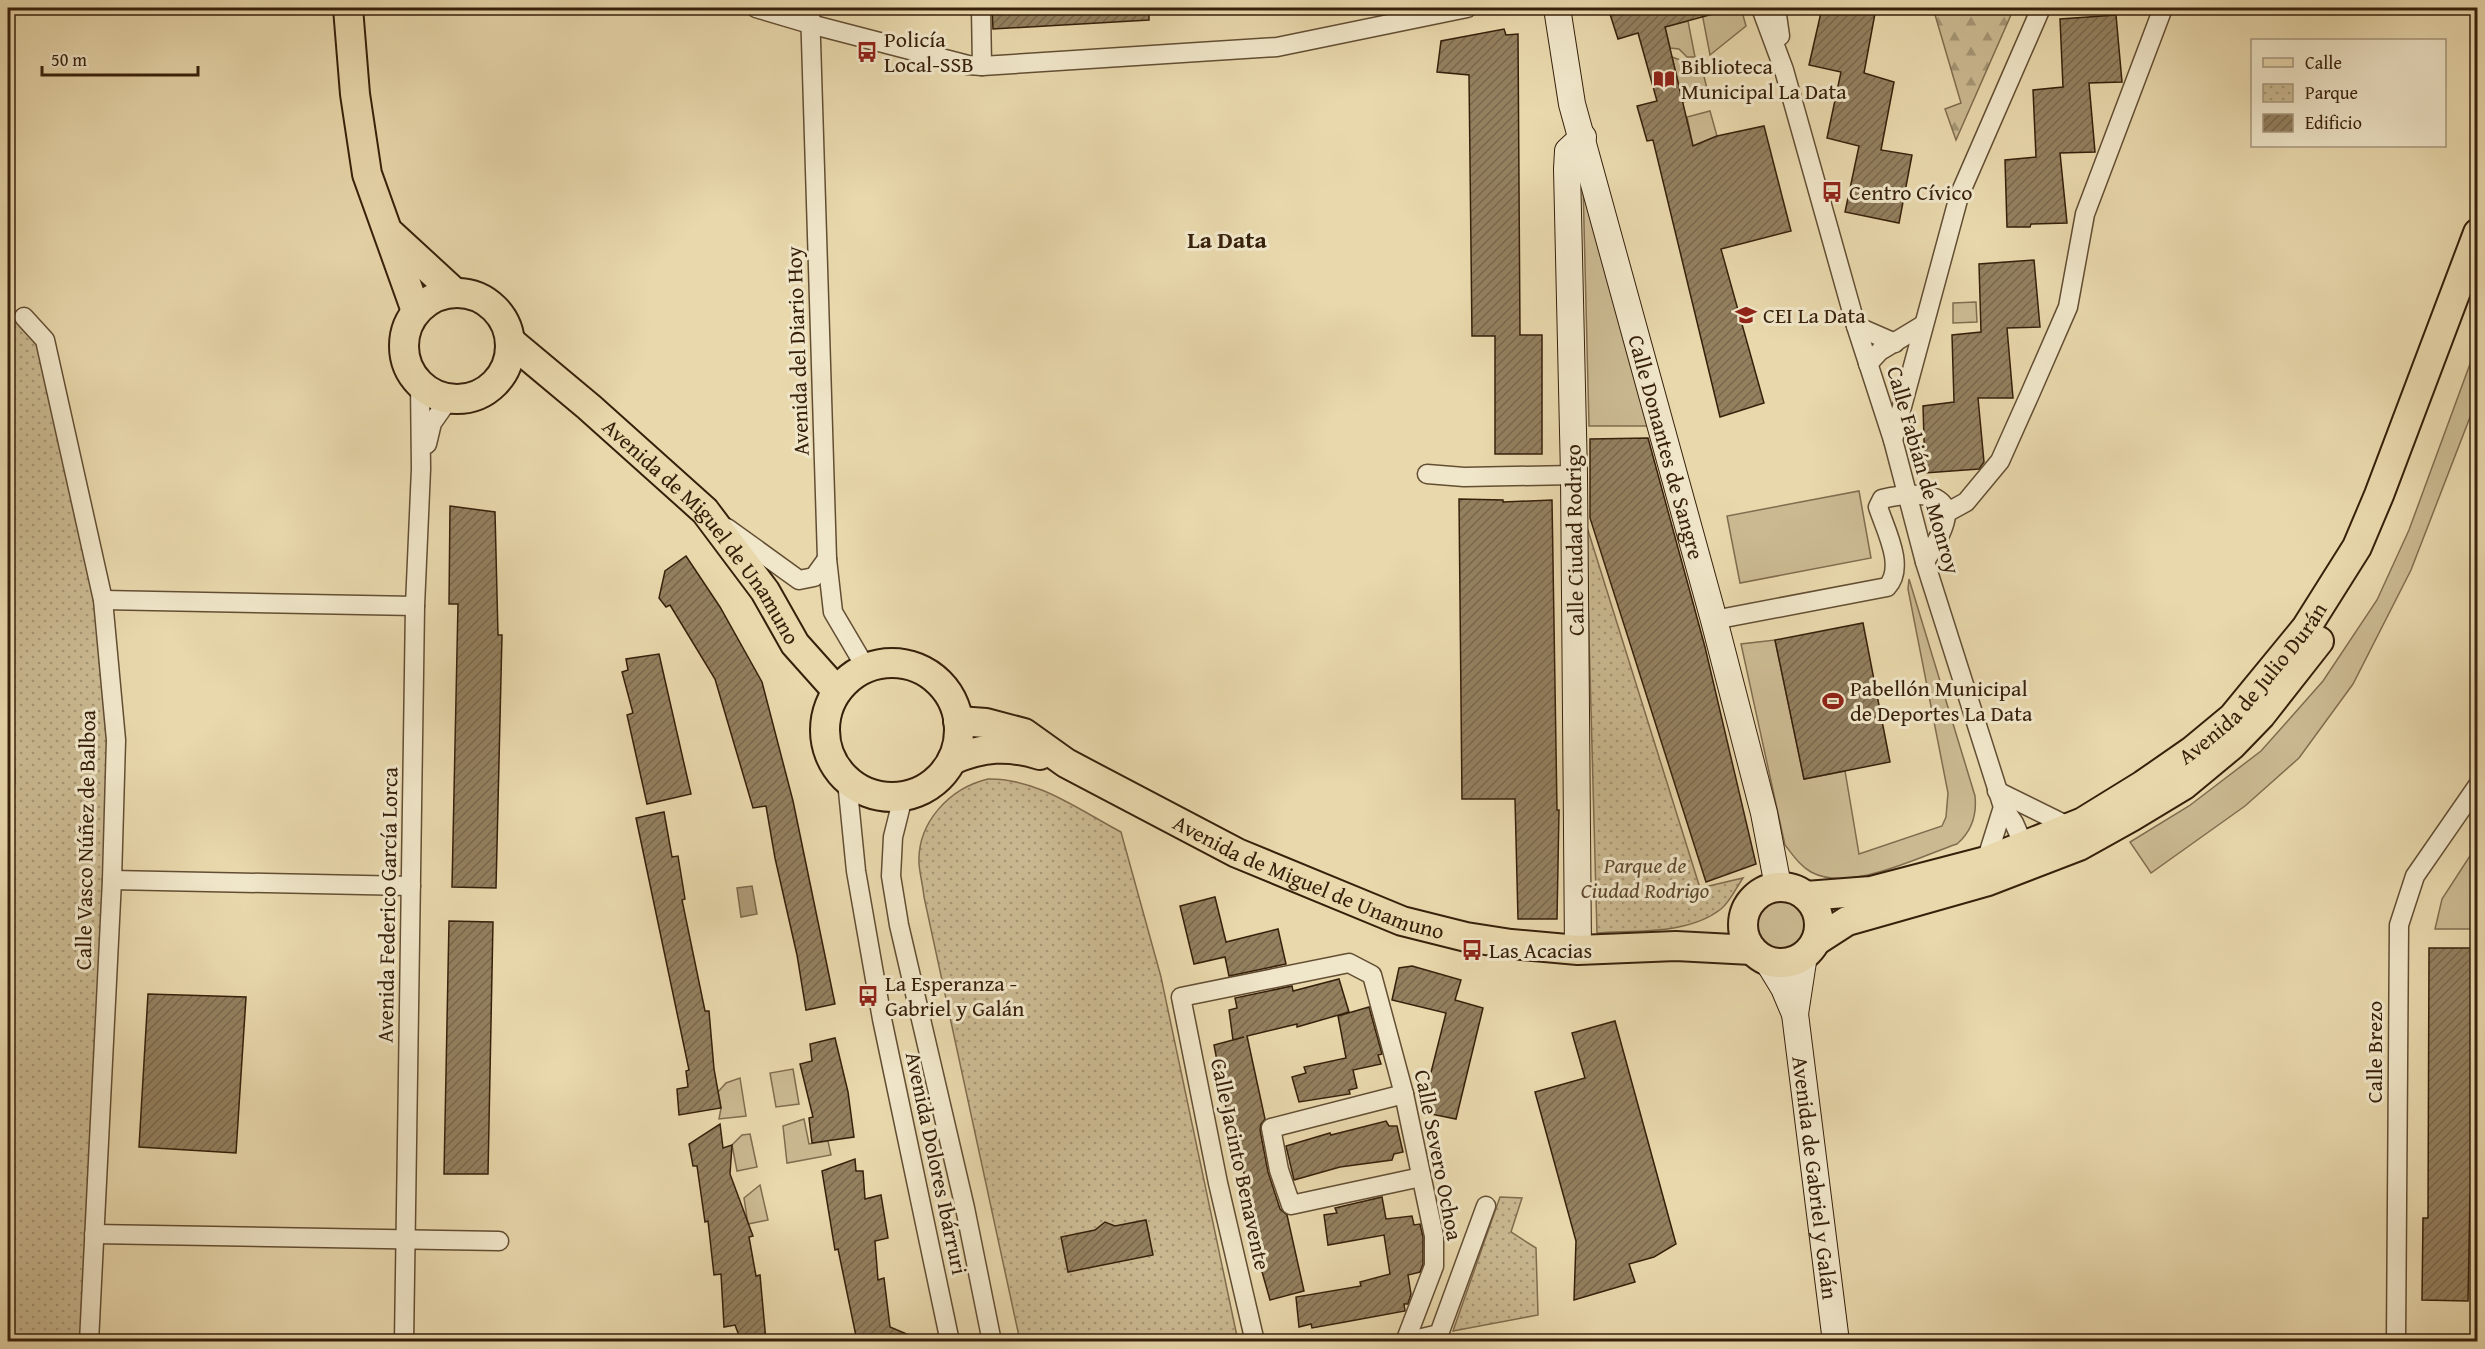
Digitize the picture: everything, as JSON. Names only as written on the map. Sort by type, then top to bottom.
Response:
[{"type":"main road","points":[[348,8],[355,94],[367,174],[416,311]]},
{"type":"main road","name":"Calle Donantes de Sangre","points":[[1557,8],[1572,104],[1583,137],[1714,620],[1764,813],[1778,886]]},
{"type":"main road","name":"Calle Ciudad Rodrigo","points":[[1578,950],[1574,475],[1567,169],[1568,151],[1583,137]]},
{"type":"main road","points":[[388,230],[454,292]]},
{"type":"main road","name":"Avenida de Julio Durán","points":[[2020,858],[2143,785],[2192,751],[2233,717],[2306,628],[2357,547],[2379,495],[2478,233]]},
{"type":"main road","name":"Avenida de Julio Durán","points":[[1810,948],[1847,921],[2020,858],[2079,846],[2184,785],[2231,746],[2292,678],[2344,606],[2377,550],[2478,288]]},
{"type":"main road","points":[[454,292],[476,295],[491,303],[502,316],[509,331],[508,364],[499,380],[485,392],[467,399],[449,399],[433,394],[420,384],[410,371],[404,349],[408,325],[416,311],[428,301],[454,292]]},
{"type":"main road","name":"Avenida de Miguel de Unamuno","points":[[510,341],[705,511],[765,591],[795,644],[837,691]]},
{"type":"main road","points":[[502,374],[556,380]]},
{"type":"main road","points":[[886,663],[906,664],[925,672],[941,684],[952,701],[958,721],[958,741],[952,760],[940,777],[923,790],[903,797],[883,797],[863,792],[847,781],[834,765],[826,748],[824,728],[828,709],[837,691],[850,677],[866,668],[886,663]]},
{"type":"main road","name":"Avenida de Miguel de Unamuno","points":[[958,721],[986,723],[1024,733],[1066,763],[1237,853],[1402,921],[1466,937],[1511,944],[1578,950],[1676,946],[1759,955]]},
{"type":"main road","name":"Avenida de Miguel de Unamuno","points":[[952,760],[974,751],[1006,747],[1066,763]]},
{"type":"main road","name":"Avenida de Julio Durán","points":[[1806,896],[1871,891],[1987,871]]},
{"type":"main road","points":[[1778,886],[1797,890],[1806,896],[1815,907],[1819,919],[1810,948],[1792,962],[1779,963],[1759,955],[1746,940],[1744,918],[1747,907],[1762,891],[1778,886]]},
{"type":"main road","name":"Avenida de Miguel de Unamuno","points":[[1676,946],[1744,918]]},
{"type":"main road","name":"Avenida de Gabriel y Galán","points":[[1795,1014],[1810,948]]},
{"type":"main road","name":"Avenida de Gabriel y Galán","points":[[1759,955],[1784,988],[1795,1014],[1836,1341]]},
{"type":"street","points":[[756,8],[810,16],[968,65],[982,66],[1276,47],[1467,8]]},
{"type":"street","points":[[981,8],[982,66]]},
{"type":"street","name":"Calle Fabián de Monroy","points":[[1761,8],[1784,70],[1856,326],[1893,440],[1925,562],[2000,799],[2014,823],[2020,858]]},
{"type":"street","name":"Calle Fabián de Monroy","points":[[1776,8],[1784,70]]},
{"type":"street","points":[[1893,440],[1959,196],[2041,8]]},
{"type":"street","points":[[1946,513],[1966,502],[2000,461],[2068,307],[2085,214],[2163,8]]},
{"type":"street","name":"Avenida del Diario Hoy","points":[[810,16],[827,559],[833,612],[866,668]]},
{"type":"street","name":"Calle Vasco Núñez de Balboa","points":[[24,317],[45,340],[103,600],[116,740],[112,880],[88,1341]]},
{"type":"street","points":[[1910,377],[1896,387],[1886,387],[1871,372],[1880,351],[1923,325]]},
{"type":"street","points":[[1856,326],[1895,344]]},
{"type":"street","name":"Avenida Federico García Lorca","points":[[404,1341],[415,606],[421,469],[420,384]]},
{"type":"street","name":"Avenida Federico García Lorca","points":[[421,469],[432,423],[449,399]]},
{"type":"street","points":[[1427,474],[1464,477],[1574,475]]},
{"type":"street","points":[[1714,620],[1887,586],[1893,577],[1895,561],[1878,507],[1882,499],[1907,493],[1934,498],[1944,506],[1946,513],[1944,523],[1925,562]]},
{"type":"street","points":[[705,511],[799,580],[814,577],[827,559]]},
{"type":"street","points":[[103,600],[415,606]]},
{"type":"street","name":"Avenida Dolores Ibárruri","points":[[847,781],[856,871],[882,1019],[950,1341]]},
{"type":"street","name":"Calle Brezo","points":[[2396,1341],[2399,925],[2415,876],[2478,785]]},
{"type":"street","name":"Avenida Dolores Ibárruri","points":[[903,797],[893,837],[892,886],[965,1208],[992,1341]]},
{"type":"street","points":[[1987,871],[2000,799],[2070,827]]},
{"type":"street","points":[[112,880],[411,886]]},
{"type":"street","name":"Calle Severo Ochoa","points":[[1181,997],[1349,963],[1372,975],[1404,1094],[1434,1236],[1434,1266],[1405,1341]]},
{"type":"street","name":"Calle Jacinto Benavente","points":[[1181,997],[1218,1183],[1255,1341]]},
{"type":"street","points":[[1404,1094],[1271,1128],[1279,1170],[1291,1205],[1421,1177]]},
{"type":"street","points":[[1405,1341],[1439,1334],[1486,1206]]},
{"type":"street","points":[[94,1234],[499,1241]]},
{"type":"green space","points":[[1701,8],[1741,8],[1746,26],[1710,55]]},
{"type":"green space","points":[[1933,8],[2014,8],[1956,140],[1945,109],[1961,103]]},
{"type":"green space","points":[[1688,21],[1695,57],[1687,57],[1679,49],[1670,48],[1665,27]]},
{"type":"green space","points":[[1672,57],[1702,68],[1709,97],[1683,102]]},
{"type":"green space","points":[[1710,111],[1717,136],[1693,146],[1687,117]]},
{"type":"green space","points":[[1583,184],[1653,426],[1589,426]]},
{"type":"green space","points":[[1976,302],[1977,322],[1953,323],[1953,303]]},
{"type":"green space","points":[[24,317],[45,340],[103,600],[116,740],[89,1341],[8,1341],[8,807],[13,794],[15,771],[8,751],[8,318]]},
{"type":"green space","points":[[2477,345],[2477,399],[2411,570],[2353,684],[2299,758],[2245,806],[2151,873],[2130,842],[2189,806],[2261,751],[2323,681],[2377,600],[2409,530]]},
{"type":"green space","points":[[1859,491],[1871,558],[1740,583],[1727,516]]},
{"type":"green space","name":"Parque de Ciudad Rodrigo","points":[[1586,524],[1700,888],[1743,878],[1721,909],[1708,917],[1678,927],[1597,933]]},
{"type":"green space","points":[[1909,579],[1975,796],[1974,816],[1970,828],[1957,844],[1884,871],[1845,878],[1827,877],[1807,870],[1785,845],[1741,644],[1775,640],[1804,779],[1845,771],[1859,854],[1942,826],[1946,817],[1948,793],[1908,589]]},
{"type":"green space","points":[[988,779],[1006,780],[1041,790],[1121,832],[1161,977],[1238,1341],[1020,1341],[924,897],[919,864],[924,834],[938,809],[961,790]]},
{"type":"green space","points":[[2477,845],[2477,929],[2435,929],[2442,899]]},
{"type":"green space","points":[[1774,896],[1786,896],[1802,904],[1808,914],[1810,926],[1808,938],[1802,948],[1786,956],[1774,956],[1758,948],[1750,932],[1750,920],[1758,904]]},
{"type":"green space","points":[[793,1069],[799,1104],[776,1107],[770,1073]]},
{"type":"green space","points":[[740,1078],[746,1116],[719,1119],[721,1108],[718,1092],[726,1083]]},
{"type":"green space","points":[[804,1119],[809,1144],[828,1141],[831,1155],[787,1163],[783,1126]]},
{"type":"green space","points":[[750,1134],[757,1167],[737,1171],[732,1145],[742,1135]]},
{"type":"green space","points":[[760,1185],[768,1220],[748,1224],[744,1198]]},
{"type":"green space","points":[[1500,1197],[1522,1198],[1511,1232],[1536,1248],[1538,1315],[1453,1331]]},
{"type":"shaded area","points":[[752,886],[757,914],[741,917],[737,888]]},
{"type":"building","points":[[992,8],[1149,8],[1149,20],[993,29]]},
{"type":"building","points":[[1608,8],[1717,8],[1717,13],[1665,27],[1693,146],[1717,136],[1764,126],[1791,231],[1721,249],[1764,403],[1720,417],[1653,140],[1647,141],[1637,106],[1657,101],[1638,33],[1618,39]]},
{"type":"building","points":[[1822,8],[1876,8],[1864,73],[1894,82],[1881,150],[1912,155],[1899,223],[1845,212],[1859,146],[1827,138],[1841,72],[1809,65]]},
{"type":"building","points":[[2116,15],[2122,82],[2089,83],[2095,152],[2060,153],[2067,223],[2007,227],[2005,160],[2036,157],[2033,90],[2063,87],[2060,19]]},
{"type":"building","points":[[1504,29],[1506,35],[1518,34],[1520,335],[1542,335],[1542,454],[1495,454],[1495,336],[1472,336],[1469,75],[1437,72],[1441,41]]},
{"type":"building","points":[[2034,260],[2040,327],[2007,328],[2013,398],[1978,398],[1984,462],[1979,469],[1925,473],[1923,406],[1954,402],[1952,335],[1981,332],[1979,264]]},
{"type":"building","points":[[1648,438],[1705,647],[1756,864],[1706,882],[1590,518],[1590,439]]},
{"type":"building","points":[[1459,499],[1503,500],[1503,502],[1552,500],[1557,810],[1559,810],[1557,919],[1518,919],[1515,799],[1462,799]]},
{"type":"building","points":[[450,506],[495,512],[498,635],[502,635],[496,888],[452,887],[458,604],[449,604]]},
{"type":"building","points":[[686,556],[720,607],[762,682],[793,801],[835,1004],[806,1010],[766,806],[753,808],[715,679],[670,605],[666,607],[659,598],[665,571]]},
{"type":"building","name":"Pabellón Municipal de Deportes La Data","points":[[1863,623],[1890,762],[1804,779],[1775,640]]},
{"type":"building","points":[[659,654],[691,794],[647,804],[627,715],[633,713],[622,672],[628,670],[626,659]]},
{"type":"building","points":[[664,812],[672,857],[678,856],[685,899],[682,900],[705,1011],[709,1011],[714,1069],[721,1108],[679,1115],[677,1089],[688,1087],[686,1071],[689,1070],[636,818]]},
{"type":"building","points":[[1215,897],[1226,942],[1278,929],[1286,964],[1229,976],[1225,957],[1194,964],[1180,906]]},
{"type":"building","points":[[449,921],[493,922],[488,1174],[444,1174]]},
{"type":"building","points":[[2429,948],[2478,948],[2478,971],[2471,971],[2471,1161],[2478,1161],[2478,1196],[2470,1196],[2468,1301],[2422,1300],[2423,1218],[2428,1218]]},
{"type":"building","points":[[1412,966],[1461,980],[1455,1000],[1483,1008],[1456,1119],[1421,1112],[1446,1013],[1392,1000],[1399,968]]},
{"type":"building","points":[[1339,979],[1349,1012],[1297,1027],[1297,1024],[1247,1036],[1265,1119],[1260,1130],[1268,1172],[1280,1209],[1287,1215],[1304,1291],[1270,1300],[1257,1254],[1262,1253],[1241,1160],[1238,1161],[1214,1045],[1233,1040],[1229,1010],[1237,1008],[1235,998],[1292,986],[1293,991]]},
{"type":"building","points":[[148,994],[246,997],[236,1153],[139,1147]]},
{"type":"building","points":[[1369,1007],[1382,1054],[1378,1055],[1381,1064],[1353,1070],[1357,1088],[1349,1090],[1350,1094],[1299,1102],[1292,1077],[1306,1073],[1304,1067],[1346,1058],[1338,1016]]},
{"type":"building","points":[[1615,1021],[1676,1244],[1654,1257],[1629,1264],[1635,1282],[1574,1300],[1576,1241],[1535,1092],[1585,1078],[1572,1033]]},
{"type":"building","points":[[835,1038],[848,1092],[854,1137],[812,1143],[809,1118],[813,1117],[800,1064],[812,1061],[810,1044]]},
{"type":"building","points":[[1386,1121],[1389,1126],[1397,1126],[1403,1152],[1394,1154],[1392,1160],[1340,1167],[1294,1180],[1286,1146],[1330,1133],[1331,1135]]},
{"type":"building","points":[[720,1124],[723,1148],[732,1145],[730,1174],[753,1236],[749,1237],[756,1276],[760,1275],[766,1341],[741,1341],[735,1325],[724,1327],[721,1274],[714,1275],[708,1221],[705,1222],[697,1166],[693,1166],[689,1144]]},
{"type":"building","points":[[855,1159],[856,1171],[863,1171],[865,1199],[881,1195],[888,1238],[875,1241],[878,1280],[884,1278],[890,1327],[923,1341],[857,1341],[838,1249],[835,1250],[822,1171]]},
{"type":"building","points":[[1382,1197],[1386,1219],[1412,1216],[1414,1225],[1420,1224],[1423,1237],[1423,1264],[1420,1272],[1408,1275],[1411,1294],[1408,1304],[1404,1304],[1405,1311],[1312,1328],[1311,1324],[1299,1327],[1296,1297],[1361,1286],[1360,1282],[1390,1274],[1384,1235],[1328,1245],[1324,1215],[1337,1213],[1335,1208]]},
{"type":"building","points":[[1146,1220],[1153,1255],[1068,1272],[1061,1237],[1095,1230],[1105,1222],[1115,1226]]},
{"type":"place","name":"Policía Local-SSB","points":[[867,52]]},
{"type":"place","name":"Biblioteca Municipal La Data","points":[[1664,79]]},
{"type":"place","name":"Centro Cívico","points":[[1832,192]]},
{"type":"place","name":"CEI La Data","points":[[1746,315]]},
{"type":"place","name":"Pabellón Municipal de Deportes La Data","points":[[1833,701]]},
{"type":"place","name":"Las Acacias","points":[[1472,950]]},
{"type":"place","name":"La Esperanza - Gabriel y Galán","points":[[868,996]]},
{"type":"district","name":"La Data","points":[[1227,239]]}]
